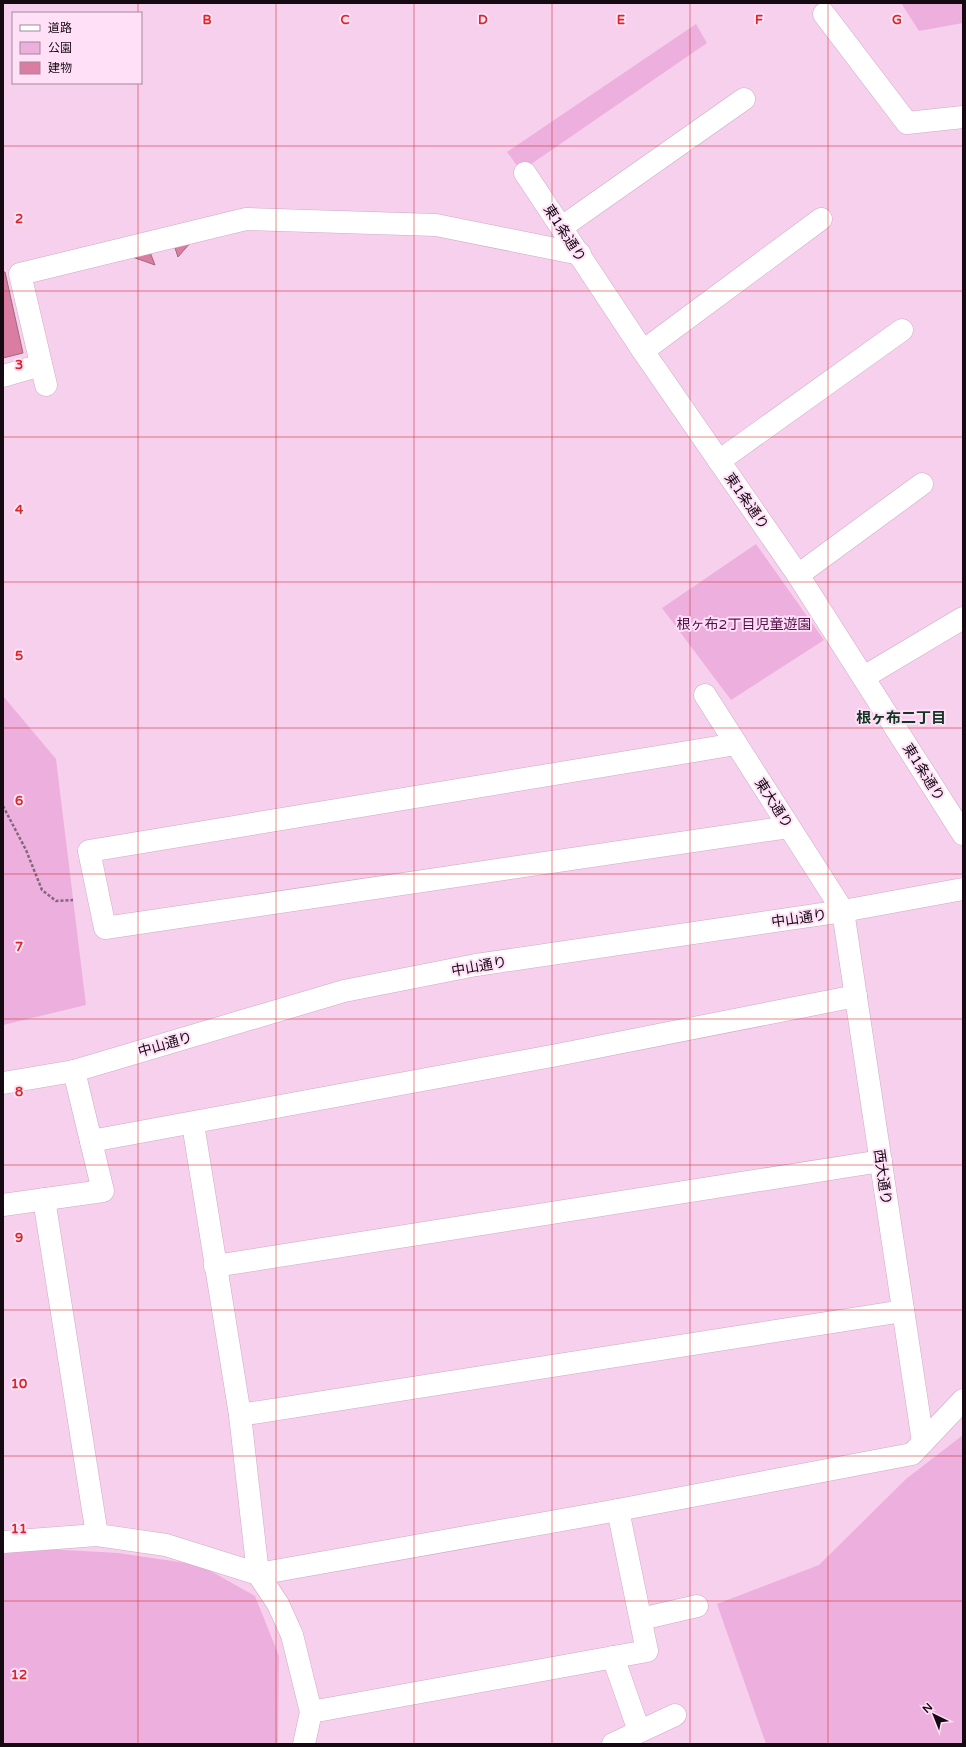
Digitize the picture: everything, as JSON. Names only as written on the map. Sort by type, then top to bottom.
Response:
[{"type":"street","points":[[824,14],[907,123],[962,121]]},
{"type":"street","points":[[562,228],[744,99]]},
{"type":"street","name":"東1条通り","points":[[525,173],[643,351],[798,575],[963,834]]},
{"type":"street","points":[[3,376],[44,375],[20,274],[246,219],[436,225],[580,254]]},
{"type":"street","points":[[643,351],[821,220]]},
{"type":"street","points":[[720,461],[902,330]]},
{"type":"street","points":[[798,575],[922,484]]},
{"type":"street","points":[[864,677],[963,618]]},
{"type":"street","name":"東大通り","points":[[705,696],[844,911]]},
{"type":"street","points":[[736,744],[89,851],[105,928],[790,827]]},
{"type":"street","name":"中山通り","points":[[3,1083],[74,1071],[344,991],[476,966],[844,911],[963,889]]},
{"type":"street","name":"西大通り","points":[[844,911],[923,1442]]},
{"type":"street","points":[[91,1141],[193,1124],[552,1056],[856,996]]},
{"type":"street","points":[[3,1205],[103,1191],[74,1071]]},
{"type":"street","points":[[193,1124],[240,1415],[258,1574],[278,1604],[292,1635],[311,1712],[304,1744]]},
{"type":"street","points":[[215,1266],[881,1161]]},
{"type":"street","points":[[44,1199],[97,1535]]},
{"type":"street","points":[[240,1415],[903,1311]]},
{"type":"street","points":[[3,1542],[97,1535],[166,1545],[258,1574],[618,1510],[912,1454],[963,1400]]},
{"type":"street","points":[[311,1712],[647,1650],[618,1510]]},
{"type":"street","points":[[641,1619],[697,1606]]},
{"type":"street","points":[[613,1657],[639,1731]]},
{"type":"street","points":[[613,1744],[675,1715]]},
{"type":"path","points":[[3,806],[26,850],[42,890],[56,901],[86,898],[99,901]]},
{"type":"green space","points":[[901,3],[963,3],[963,23],[919,31]]},
{"type":"green space","points":[[696,24],[707,43],[521,171],[507,152]]},
{"type":"green space","name":"根ヶ布2丁目児童遊園","points":[[756,544],[824,640],[731,700],[662,608]]},
{"type":"green space","points":[[3,696],[56,759],[86,1005],[3,1025]]},
{"type":"green space","points":[[963,1435],[963,1744],[766,1744],[717,1604],[819,1565],[906,1479]]},
{"type":"green space","points":[[29,1548],[118,1553],[200,1565],[255,1596],[279,1656],[278,1744],[3,1744],[3,1551]]},
{"type":"building","points":[[198,234],[178,257],[173,242]]},
{"type":"building","points":[[148,247],[155,265],[124,254]]},
{"type":"building","points":[[3,272],[5,272],[23,353],[3,358]]},
{"type":"district","name":"根ヶ布二丁目","points":[[901,718]]}]
